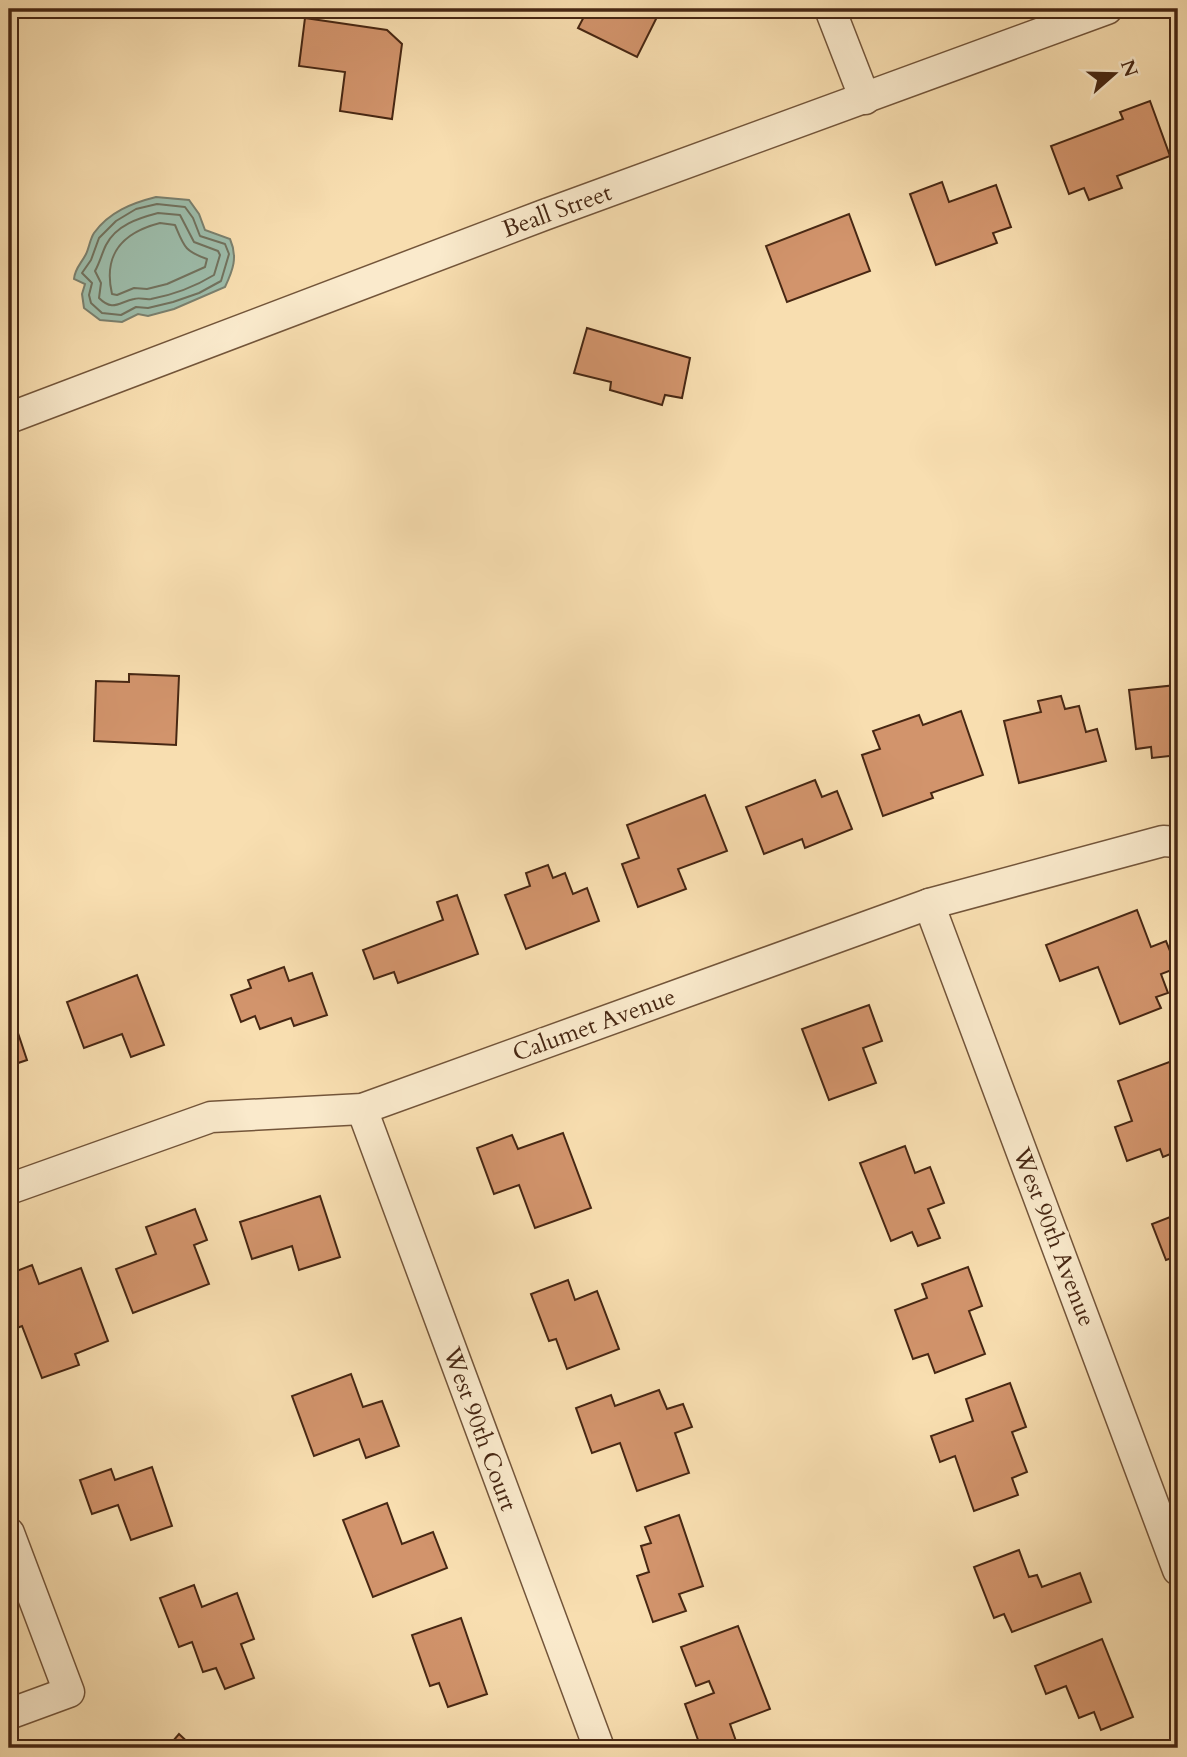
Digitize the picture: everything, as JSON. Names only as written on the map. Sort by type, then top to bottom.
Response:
[{"type":"street","points":[[830,9],[865,99]]},
{"type":"street","name":"Beall Street","points":[[9,418],[544,215],[1107,9]]},
{"type":"street","name":"Calumet Avenue","points":[[9,1189],[211,1117],[362,1109],[929,904],[1163,841],[1178,842]]},
{"type":"street","name":"West 90th Avenue","points":[[929,904],[1178,1570]]},
{"type":"street","name":"West 90th Court","points":[[362,1109],[599,1748]]},
{"type":"street","points":[[9,1534],[69,1692],[9,1714]]},
{"type":"water","points":[[156,197],[189,200],[199,214],[205,230],[230,239],[234,258],[228,281],[225,287],[174,309],[148,316],[138,314],[122,322],[100,320],[84,308],[82,294],[85,284],[74,279],[91,238],[114,214],[130,205]]},
{"type":"building","points":[[588,9],[661,9],[637,57],[578,28]]},
{"type":"building","points":[[305,18],[387,30],[402,44],[392,119],[340,111],[345,72],[299,66]]},
{"type":"building","points":[[1150,101],[1170,156],[1117,176],[1122,188],[1089,200],[1084,188],[1069,194],[1051,146],[1123,119],[1120,112]]},
{"type":"building","points":[[942,182],[949,202],[996,185],[1011,227],[993,233],[997,243],[936,265],[910,194]]},
{"type":"building","points":[[849,214],[870,271],[787,302],[766,246]]},
{"type":"building","points":[[587,328],[690,358],[682,398],[665,395],[662,405],[610,390],[611,382],[574,373]]},
{"type":"building","points":[[1178,665],[1178,755],[1152,758],[1151,747],[1136,749],[1129,690],[1176,685],[1174,666]]},
{"type":"building","points":[[129,674],[179,676],[176,745],[94,741],[96,681],[129,682]]},
{"type":"building","points":[[1061,696],[1065,709],[1079,706],[1086,732],[1097,729],[1106,761],[1019,783],[1004,721],[1041,712],[1038,701]]},
{"type":"building","points":[[961,711],[983,775],[931,793],[933,798],[883,816],[862,755],[880,749],[873,731],[919,715],[923,725]]},
{"type":"building","points":[[815,780],[822,797],[837,791],[852,829],[805,848],[802,839],[764,854],[746,807]]},
{"type":"building","points":[[705,795],[727,851],[678,869],[686,889],[638,907],[622,864],[639,858],[627,825]]},
{"type":"building","points":[[548,865],[553,878],[565,873],[573,894],[587,888],[599,921],[526,949],[505,895],[530,886],[526,873]]},
{"type":"building","points":[[457,895],[478,954],[398,983],[394,972],[374,979],[363,950],[443,920],[437,902]]},
{"type":"building","points":[[1137,910],[1151,947],[1166,941],[1177,968],[1161,974],[1168,993],[1156,997],[1161,1008],[1120,1024],[1098,967],[1060,981],[1046,945]]},
{"type":"building","points":[[284,967],[289,981],[312,973],[327,1015],[294,1026],[291,1018],[260,1029],[255,1016],[241,1022],[231,995],[251,988],[248,980]]},
{"type":"building","points":[[137,975],[164,1045],[131,1057],[122,1034],[84,1048],[67,1002]]},
{"type":"building","points":[[869,1005],[882,1041],[863,1048],[876,1083],[829,1100],[802,1029]]},
{"type":"building","points":[[14,1021],[27,1060],[9,1066],[9,1023]]},
{"type":"building","points":[[1172,1061],[1178,1078],[1178,1151],[1163,1157],[1160,1149],[1127,1161],[1115,1127],[1132,1121],[1118,1081]]},
{"type":"building","points":[[563,1133],[591,1208],[535,1228],[519,1185],[494,1194],[477,1148],[512,1135],[518,1149]]},
{"type":"building","points":[[905,1146],[915,1173],[930,1167],[944,1203],[928,1209],[940,1238],[918,1246],[912,1232],[891,1241],[860,1163]]},
{"type":"building","points":[[320,1196],[340,1257],[299,1270],[292,1246],[252,1259],[240,1222]]},
{"type":"building","points":[[195,1209],[207,1240],[194,1245],[209,1284],[133,1313],[116,1269],[156,1254],[146,1227]]},
{"type":"building","points":[[1178,1214],[1178,1256],[1166,1260],[1152,1224]]},
{"type":"building","points":[[32,1265],[39,1284],[81,1268],[108,1341],[75,1354],[79,1365],[42,1378],[22,1326],[9,1331],[9,1274]]},
{"type":"building","points":[[968,1267],[982,1306],[969,1311],[985,1354],[935,1373],[928,1354],[913,1359],[895,1310],[927,1298],[922,1284]]},
{"type":"building","points":[[568,1280],[575,1300],[597,1291],[619,1349],[567,1369],[556,1339],[549,1341],[531,1294]]},
{"type":"building","points":[[351,1374],[363,1407],[382,1401],[399,1446],[366,1458],[359,1439],[314,1456],[292,1396]]},
{"type":"building","points":[[1010,1383],[1026,1427],[1012,1432],[1027,1472],[1012,1478],[1018,1495],[974,1511],[955,1456],[940,1462],[931,1436],[973,1421],[966,1399]]},
{"type":"building","points":[[659,1390],[667,1409],[683,1404],[692,1427],[675,1433],[689,1473],[637,1491],[620,1443],[592,1453],[576,1408],[611,1395],[615,1406]]},
{"type":"building","points":[[152,1467],[172,1526],[131,1540],[118,1505],[92,1514],[80,1480],[111,1469],[115,1480]]},
{"type":"building","points":[[387,1503],[402,1544],[433,1532],[447,1568],[373,1597],[343,1520]]},
{"type":"building","points":[[679,1515],[703,1586],[679,1594],[686,1611],[653,1622],[637,1576],[649,1572],[641,1546],[651,1543],[645,1527]]},
{"type":"building","points":[[1019,1550],[1029,1577],[1037,1575],[1042,1587],[1080,1573],[1091,1602],[1012,1632],[1004,1614],[994,1618],[974,1567]]},
{"type":"building","points":[[194,1585],[202,1607],[237,1593],[254,1639],[241,1644],[254,1678],[225,1689],[216,1668],[203,1672],[192,1642],[179,1647],[160,1598]]},
{"type":"building","points":[[461,1618],[487,1694],[448,1707],[439,1683],[430,1686],[412,1635]]},
{"type":"building","points":[[738,1626],[770,1709],[730,1724],[736,1741],[715,1748],[701,1748],[685,1704],[714,1693],[709,1681],[696,1686],[681,1647]]},
{"type":"building","points":[[1102,1639],[1133,1717],[1101,1730],[1094,1712],[1079,1718],[1066,1686],[1046,1694],[1035,1666]]},
{"type":"building","points":[[179,1734],[194,1748],[167,1748]]},
{"type":"building","points":[[492,1742],[494,1748],[474,1748]]}]
